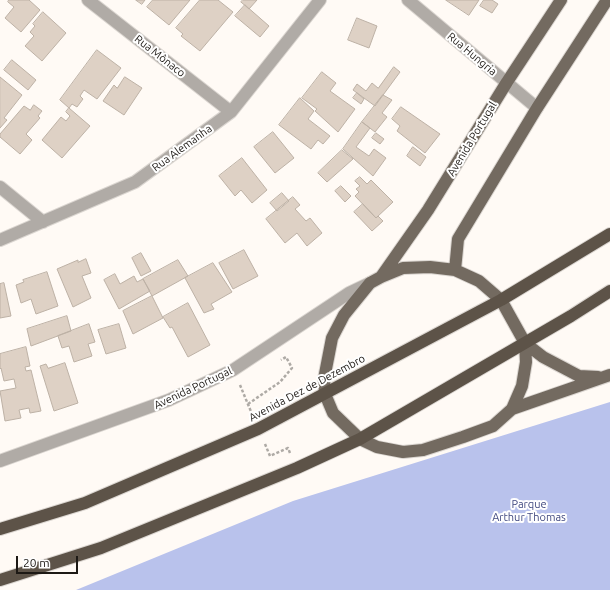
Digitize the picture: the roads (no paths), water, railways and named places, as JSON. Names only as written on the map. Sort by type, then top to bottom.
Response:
[{"type":"highway","name":"Avenida Dez de Dezembro","points":[[0,529],[85,502],[258,429],[501,300],[610,234]]},
{"type":"highway","points":[[0,580],[101,548],[297,468],[360,439],[571,316],[610,291]]},
{"type":"main road","name":"Avenida Portugal","points":[[381,277],[428,210],[507,82],[561,0]]},
{"type":"main road","points":[[455,270],[458,239],[537,108],[607,0]]},
{"type":"main road","points":[[430,267],[455,270],[479,281],[501,300],[525,343],[543,357],[579,376],[608,376],[512,409],[493,426],[424,450],[403,452],[376,447],[360,439],[333,412],[325,394],[324,379],[332,338],[344,315],[370,284],[381,277],[403,268],[430,267]]},
{"type":"main road","points":[[512,409],[522,386],[526,362],[525,343]]},
{"type":"street","name":"Rua Mônaco","points":[[88,0],[231,112]]},
{"type":"street","name":"Rua Alemanha","points":[[0,240],[135,182],[231,112],[320,0]]},
{"type":"street","name":"Rua Hungria","points":[[408,0],[537,108]]},
{"type":"street","points":[[0,187],[43,222]]},
{"type":"street","name":"Avenida Portugal","points":[[0,461],[168,400],[233,370],[349,293],[370,284]]},
{"type":"park label","name":"Parque Arthur Thomas","points":[[529,510]]}]
